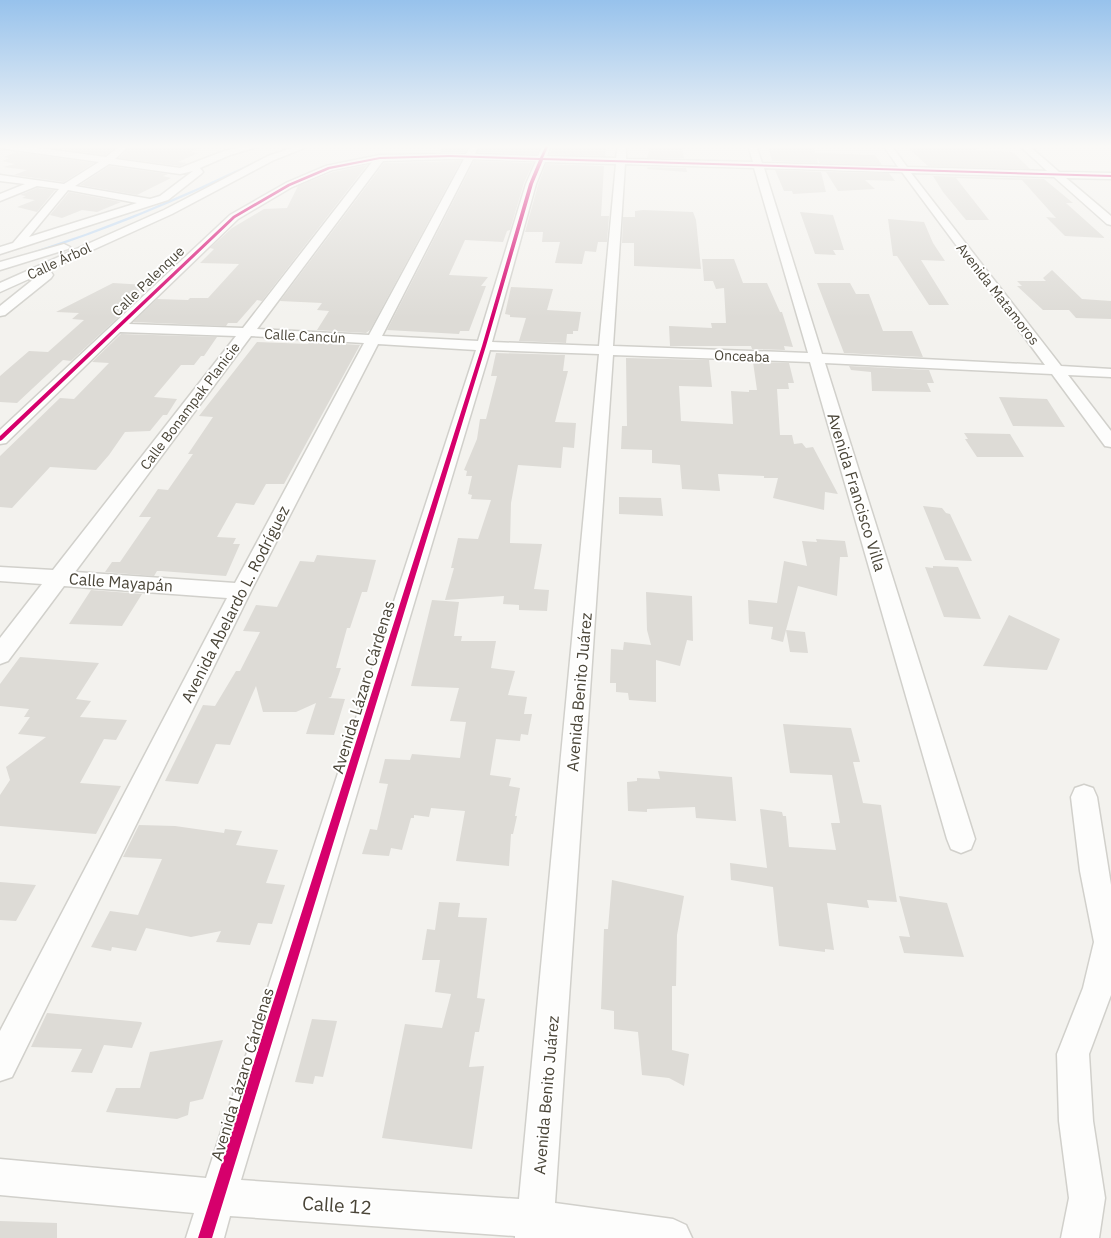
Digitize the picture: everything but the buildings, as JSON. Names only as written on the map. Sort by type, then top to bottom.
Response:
[{"type":"street","points":[[17,245],[53,203]]},
{"type":"street","points":[[0,252],[148,203]]},
{"type":"street","name":"Calle Árbol","points":[[0,288],[187,203]]},
{"type":"street","name":"Calle Palenque","points":[[0,439],[234,217],[258,203]]},
{"type":"street","name":"Calle Bonampak Planicie","points":[[0,654],[246,332],[349,203]]},
{"type":"street","name":"Avenida Abelardo L. Rodríguez","points":[[0,1066],[241,591],[444,203]]},
{"type":"street","name":"Avenida Lázaro Cárdenas","points":[[205,1238],[484,346],[526,203]]},
{"type":"street","name":"Avenida Benito Juárez","points":[[535,1229],[618,203]]},
{"type":"street","name":"Avenida Francisco Villa","points":[[770,203],[961,839]]},
{"type":"street","name":"Avenida Matamoros","points":[[928,203],[1058,370],[1111,442]]},
{"type":"street","points":[[1089,203],[1111,222]]},
{"type":"street","points":[[0,266],[47,251],[113,237]]},
{"type":"street","points":[[0,312],[76,252]]},
{"type":"street","name":"Calle Cancún","points":[[117,328],[246,332],[372,340]]},
{"type":"street","name":"Onceaba","points":[[372,340],[817,358],[1111,373]]},
{"type":"street","name":"Calle Mayapán","points":[[0,574],[241,591]]},
{"type":"street","points":[[1080,1238],[1088,1198],[1076,1121],[1073,1054],[1098,988],[1109,942],[1094,871],[1084,797]]},
{"type":"street","name":"Calle 12","points":[[0,1177],[535,1229],[673,1238]]},
{"type":"waterway","points":[[28,254],[86,235],[167,203]]},
{"type":"cycle path","points":[[0,439],[234,217],[258,203]]},
{"type":"cycle path","points":[[205,1238],[484,346],[526,203]]}]
